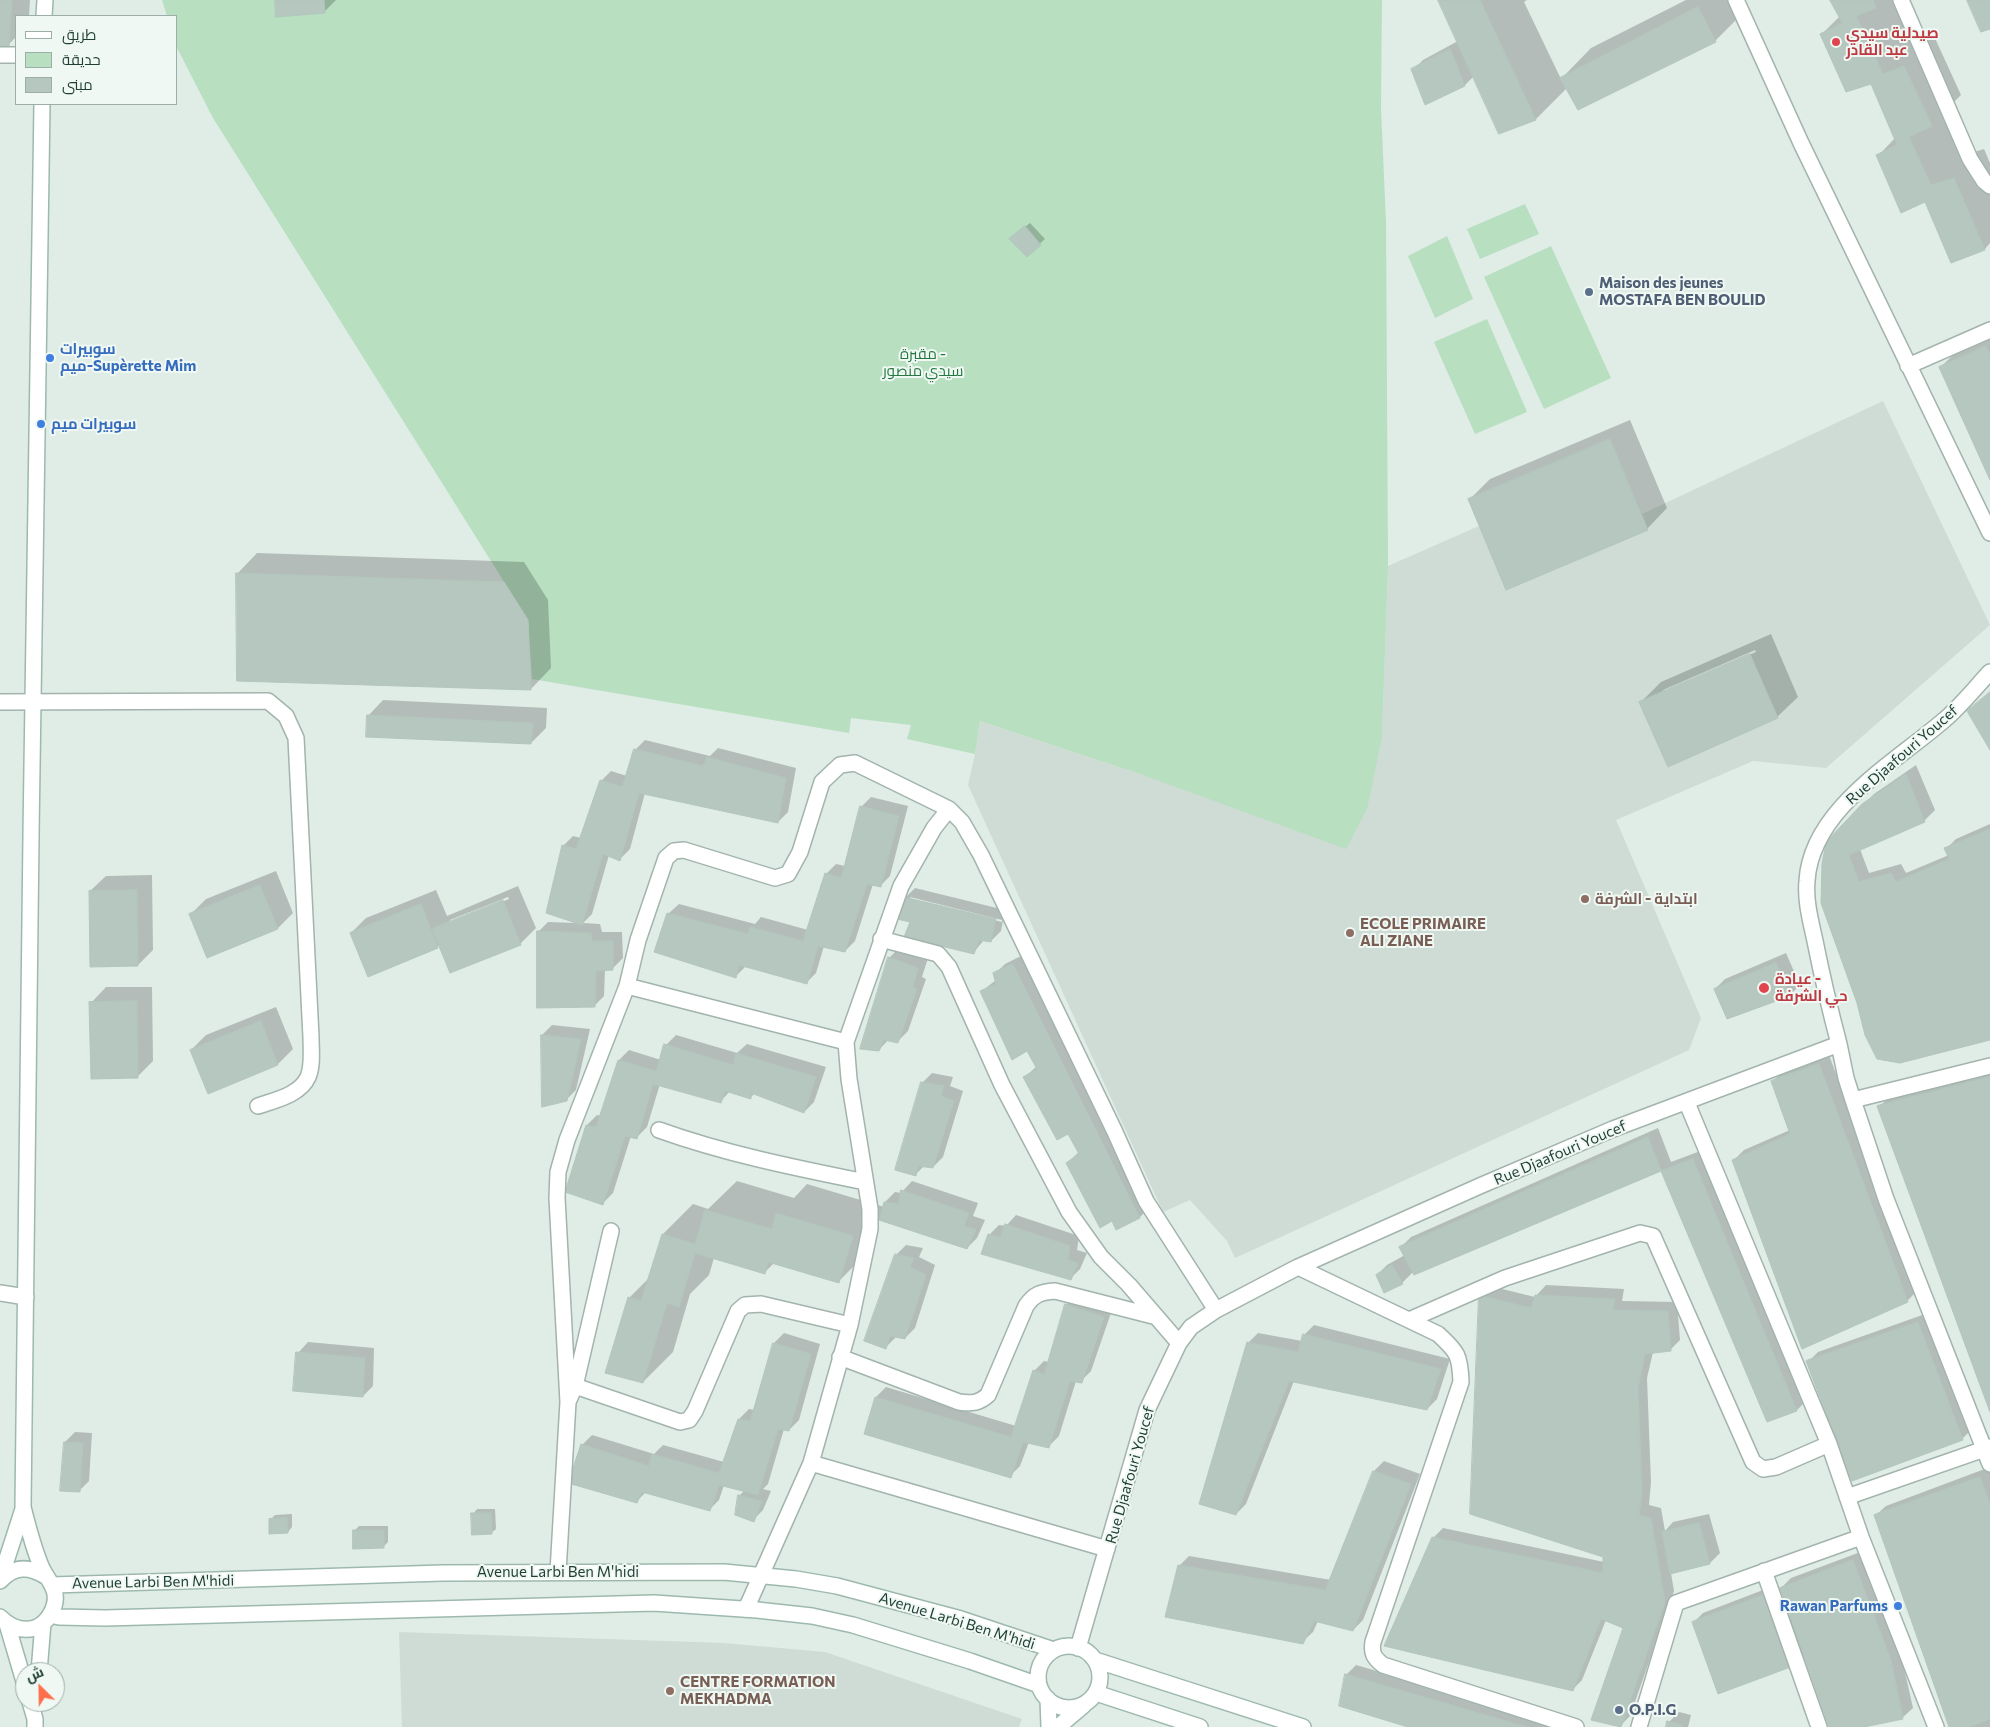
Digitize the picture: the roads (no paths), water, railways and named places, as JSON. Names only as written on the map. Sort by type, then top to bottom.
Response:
[{"type":"street","points":[[44,15],[45,0]]},
{"type":"street","points":[[1736,0],[1801,143],[1990,533]]},
{"type":"street","points":[[1901,0],[1970,159],[1984,181],[1990,186]]},
{"type":"street","points":[[0,55],[15,55]]},
{"type":"street","points":[[41,1662],[47,1619],[54,1605],[55,1595],[34,1548],[24,1507],[35,461],[42,105]]},
{"type":"street","points":[[1908,366],[1990,330]]},
{"type":"street","name":"Rue Djaafouri Youcef","points":[[1078,1648],[1108,1550],[1147,1410],[1179,1343],[1191,1327],[1216,1310],[1298,1266],[1614,1129],[1839,1044],[1822,978],[1808,910],[1807,881],[1811,858],[1819,837],[1841,809],[1873,776],[1944,720],[1990,672]]},
{"type":"street","points":[[0,702],[268,701],[286,716],[296,738],[311,1037],[309,1075],[303,1085],[294,1092],[258,1106]]},
{"type":"street","points":[[558,1572],[568,1402],[557,1198],[558,1172],[567,1140],[627,986],[638,940],[661,871],[666,858],[674,851],[684,850],[774,878],[788,874],[800,852],[822,782],[840,765],[855,764],[950,809],[962,822],[981,855],[1114,1130],[1146,1201],[1216,1310]]},
{"type":"street","points":[[746,1609],[811,1463],[850,1325],[870,1229],[870,1209],[849,1079],[846,1042],[901,886],[934,828],[950,809]]},
{"type":"street","points":[[881,939],[938,954],[949,967],[1002,1085],[1069,1212],[1101,1258],[1129,1285],[1179,1343]]},
{"type":"street","points":[[627,986],[846,1042]]},
{"type":"street","points":[[1839,1044],[1846,1078],[1886,1199],[1987,1448],[1990,1464]]},
{"type":"street","points":[[1854,1100],[1990,1066]]},
{"type":"street","points":[[1687,1103],[1829,1444],[1932,1726]]},
{"type":"street","points":[[659,1130],[772,1163],[866,1182]]},
{"type":"street","points":[[568,1402],[575,1386],[611,1231]]},
{"type":"street","points":[[1409,1320],[1504,1278],[1640,1233],[1647,1234],[1653,1236],[1753,1462],[1763,1469],[1776,1467],[1829,1444]]},
{"type":"street","points":[[1298,1266],[1438,1334],[1453,1347],[1461,1362],[1462,1382],[1373,1642],[1371,1651],[1376,1660],[1383,1665],[1576,1727]]},
{"type":"street","points":[[840,1357],[960,1402],[972,1404],[981,1402],[988,1395],[1026,1306],[1040,1292],[1055,1291],[1157,1317]]},
{"type":"street","points":[[0,1293],[26,1297]]},
{"type":"street","points":[[575,1386],[680,1422],[689,1420],[695,1411],[738,1311],[745,1306],[761,1304],[850,1325]]},
{"type":"street","points":[[1848,1497],[1987,1448]]},
{"type":"street","points":[[811,1463],[1108,1550]]},
{"type":"street","points":[[0,1580],[24,1507]]},
{"type":"street","points":[[1639,1727],[1676,1603],[1862,1537]]},
{"type":"street","points":[[0,1580],[6,1574],[16,1569],[26,1568],[36,1570],[49,1580]]},
{"type":"street","points":[[1764,1571],[1819,1727]]},
{"type":"street","name":"Avenue Larbi Ben M'hidi","points":[[49,1580],[443,1573],[724,1572],[812,1582],[877,1596],[961,1619],[1054,1650]]},
{"type":"street","name":"Avenue Larbi Ben M'hidi","points":[[4,1621],[16,1628],[25,1629],[35,1628],[47,1619],[59,1617],[105,1618],[654,1603],[746,1609],[812,1616],[853,1624],[970,1661],[1040,1686]]},
{"type":"street","points":[[4,1621],[17,1662]]},
{"type":"street","points":[[1092,1697],[1080,1706],[1070,1708],[1060,1706],[1048,1699],[1040,1686],[1038,1675],[1046,1657],[1054,1650],[1063,1647],[1078,1648],[1095,1660],[1303,1727]]},
{"type":"street","points":[[1058,1727],[1092,1697],[1100,1674],[1095,1660]]},
{"type":"street","points":[[1092,1697],[1200,1727]]},
{"type":"street","points":[[1048,1699],[1049,1727]]},
{"type":"place","name":"صيدلية سيدي عبد القادر","points":[[1836,42]]},
{"type":"place","name":"Maison des jeunes MOSTAFA BEN BOULID","points":[[1589,292]]},
{"type":"place","name":"سوبيرات ميم-Supèrette Mim","points":[[50,358]]},
{"type":"place","name":"سوبيرات ميم","points":[[41,424]]},
{"type":"place","name":"ابتداية - الشرفة","points":[[1585,899]]},
{"type":"place","name":"ECOLE PRIMAIRE ALI ZIANE","points":[[1350,933]]},
{"type":"place","name":"عيادة - حي الشرفة","points":[[1764,988]]},
{"type":"place","name":"Rawan Parfums","points":[[1898,1606]]},
{"type":"place","name":"CENTRE FORMATION MEKHADMA","points":[[670,1691]]},
{"type":"place","name":"O.P.I.G","points":[[1619,1710]]},
{"type":"park label","name":"مقبرة - سيدي منصور","points":[[923,362]]}]
